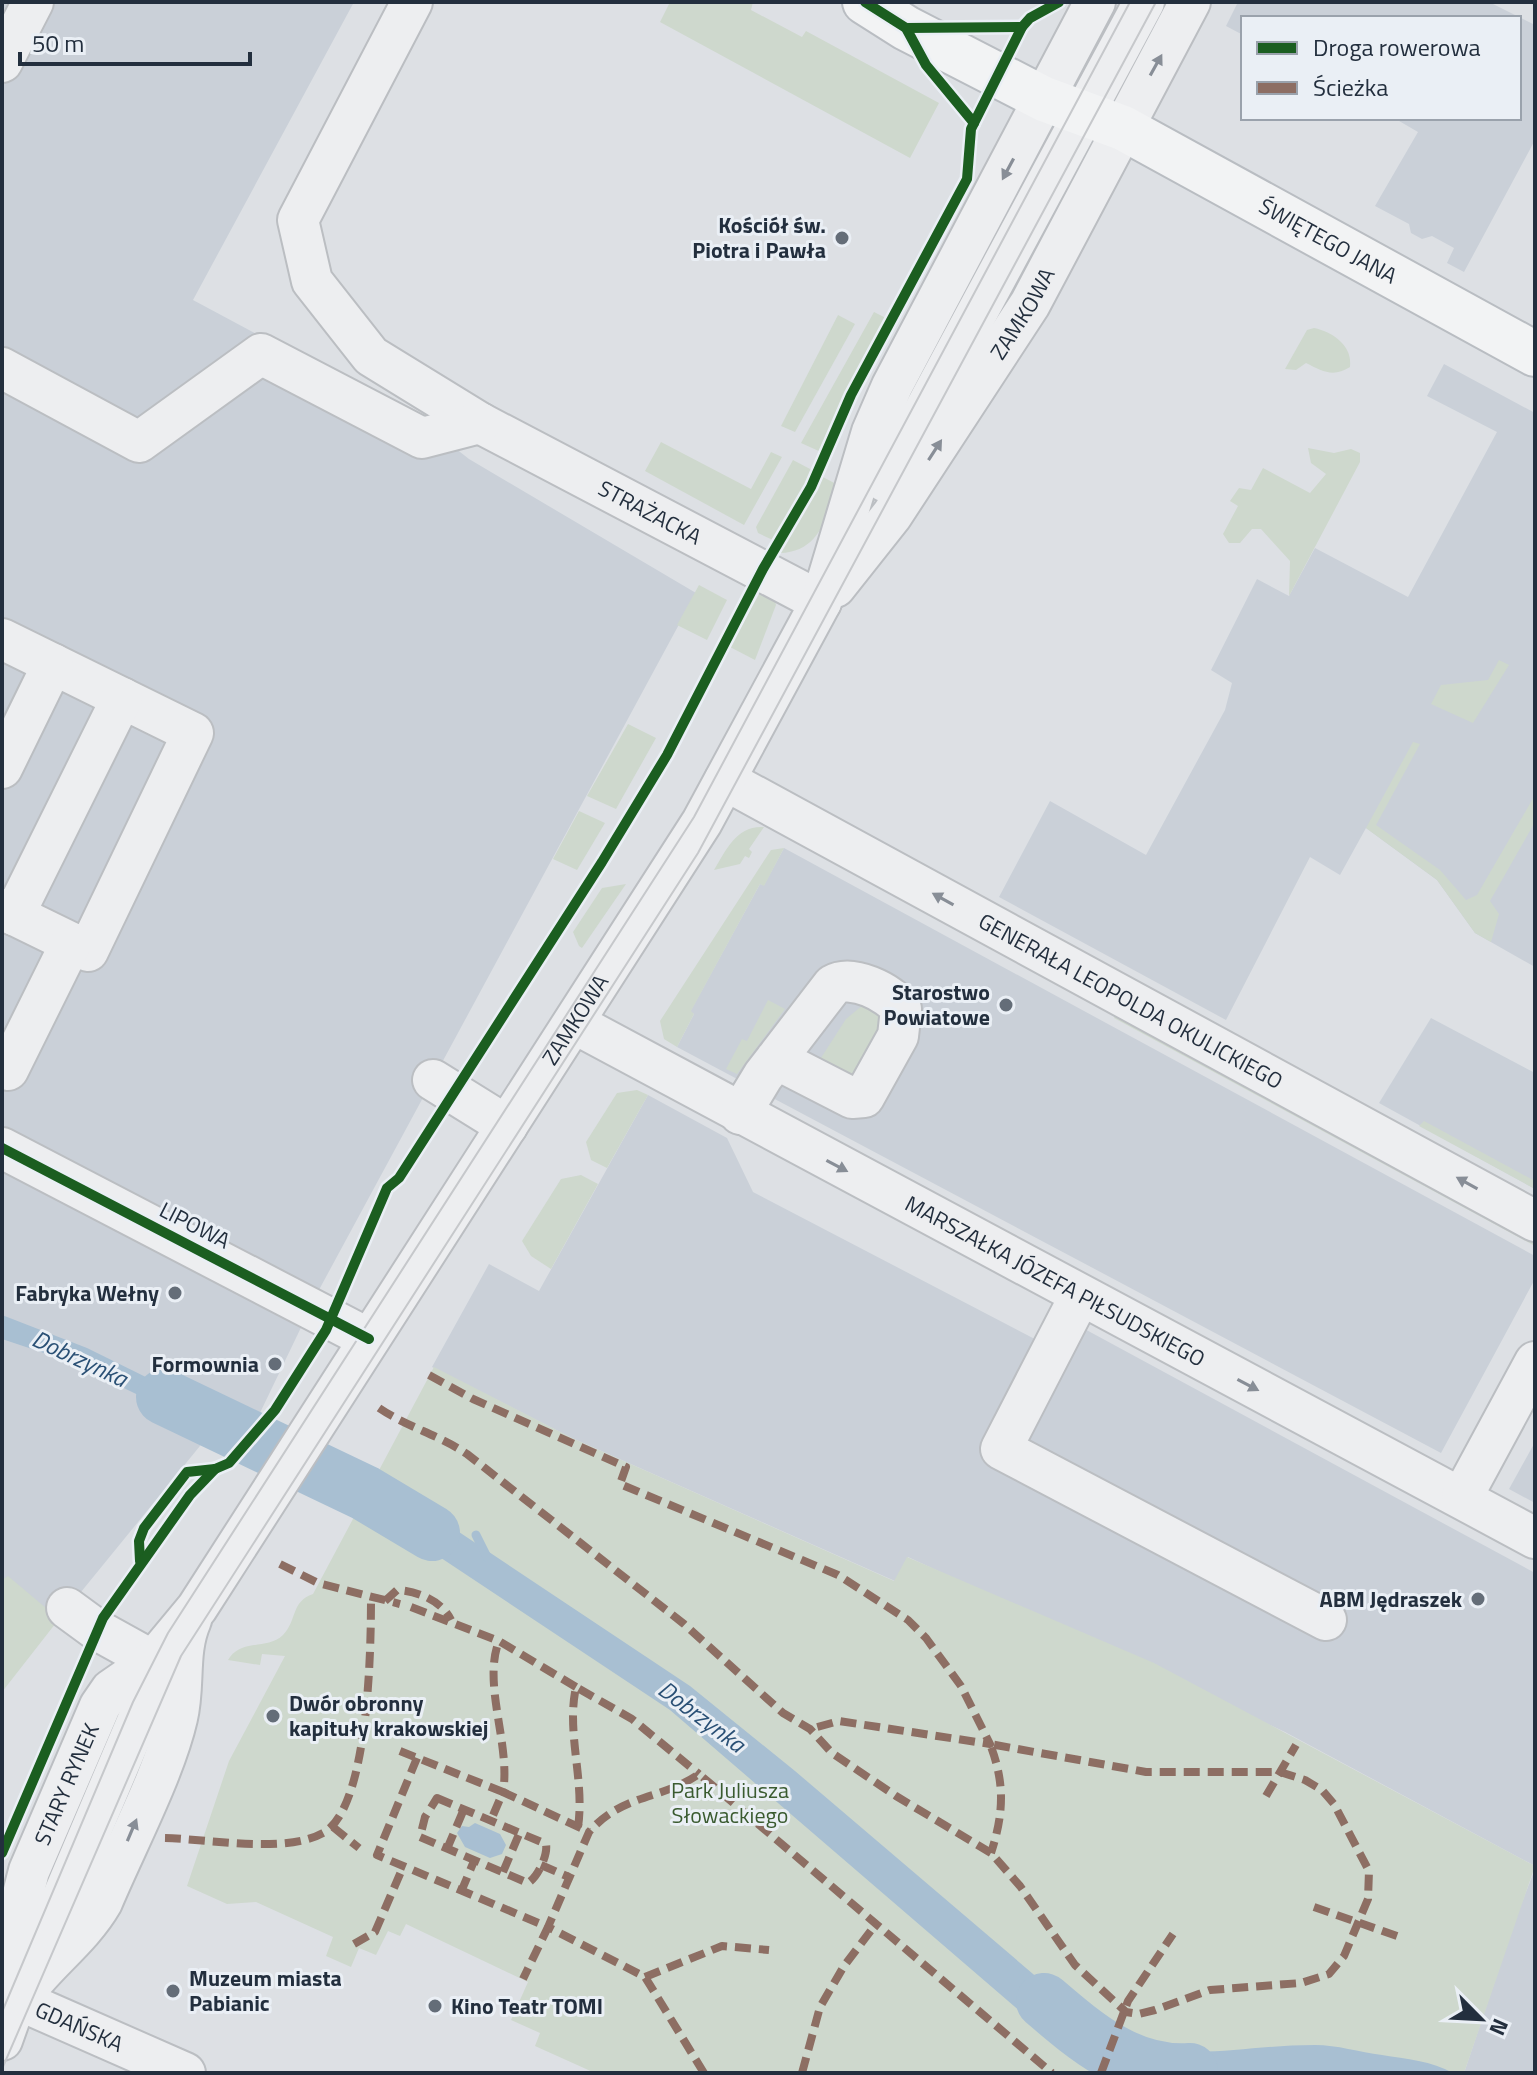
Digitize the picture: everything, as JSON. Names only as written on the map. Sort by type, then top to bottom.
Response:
[{"type":"main road","name":"ŚWIĘTEGO JANA","points":[[865,2],[906,28],[1083,114],[1535,354]]},
{"type":"street","name":"STRAŻACKA","points":[[412,2],[298,220],[312,281],[371,356],[480,423],[821,602]]},
{"type":"street","name":"ZAMKOWA","points":[[821,602],[871,545],[1004,345],[1083,114],[1095,2]]},
{"type":"street","points":[[1083,114],[1144,2]]},
{"type":"street","name":"ZAMKOWA","points":[[275,1485],[574,1023],[725,780],[821,602],[836,563],[872,432],[892,386],[1083,114],[1190,2]]},
{"type":"street","points":[[2,62],[19,13]]},
{"type":"street","points":[[2,368],[139,442],[261,354],[422,438],[480,423]]},
{"type":"street","points":[[2,639],[53,664],[122,698],[193,733],[88,951],[6,915],[122,698]]},
{"type":"street","points":[[2,768],[53,664]]},
{"type":"street","name":"GENERAŁA LEOPOLDA OKULICKIEGO","points":[[725,780],[1535,1221]]},
{"type":"street","points":[[2,1067],[8,1070],[71,943]]},
{"type":"street","name":"MARSZAŁKA JÓZEFA PIŁSUDSKIEGO","points":[[574,1023],[1535,1538]]},
{"type":"street","points":[[740,1114],[776,1059]]},
{"type":"street","points":[[433,1080],[507,1126]]},
{"type":"street","name":"LIPOWA","points":[[2,1148],[369,1339]]},
{"type":"street","points":[[1080,1296],[1001,1449],[1326,1620]]},
{"type":"street","points":[[1462,1497],[1535,1362]]},
{"type":"street","name":"STARY RYNEK","points":[[19,2000],[23,1961],[22,1898],[29,1871],[100,1706],[111,1690],[153,1661],[197,1608],[275,1485]]},
{"type":"street","points":[[67,1608],[97,1630],[153,1661]]},
{"type":"street","name":"STARY RYNEK","points":[[2,2040],[19,2000],[45,1967],[91,1922],[102,1902],[172,1737],[181,1695],[181,1656],[197,1608]]},
{"type":"street","name":"GDAŃSKA","points":[[19,2000],[185,2073]]},
{"type":"shaded area","points":[[2,2],[354,2],[193,300],[423,423],[469,459],[696,593],[320,1288],[258,1417],[204,1441],[59,1619],[2,1591]]},
{"type":"shaded area","points":[[1238,2],[1489,2],[1517,16],[1241,16],[1241,34],[1226,26]]},
{"type":"shaded area","points":[[1521,18],[1535,25],[1535,140],[1464,272],[1447,263],[1454,248],[1432,236],[1422,239],[1411,233],[1409,224],[1375,206],[1418,132],[1397,120],[1521,120]]},
{"type":"shaded area","points":[[1444,364],[1535,413],[1535,967],[1475,933],[1437,880],[1366,828],[1340,875],[1310,857],[1226,1020],[999,897],[1050,801],[1146,855],[1225,710],[1232,683],[1211,670],[1257,579],[1289,596],[1315,548],[1408,597],[1497,432],[1427,396]]},
{"type":"shaded area","points":[[784,848],[1535,1256],[1535,1279],[1441,1453],[677,1047],[694,1014],[690,1012],[760,884],[764,885]]},
{"type":"shaded area","points":[[1431,1018],[1535,1073],[1535,1189],[1379,1103]]},
{"type":"shaded area","points":[[648,1095],[727,1138],[753,1192],[1052,1348],[1068,1320],[1535,1573],[1535,1866],[1285,1732],[908,1557],[895,1581],[572,1438],[432,1367],[489,1264],[539,1291]]},
{"type":"shaded area","points":[[1535,1442],[1535,1503],[1509,1489]]},
{"type":"shaded area","points":[[1535,1869],[1535,2073],[1464,2073],[1517,1915]]},
{"type":"green space","points":[[670,2],[753,2],[751,10],[802,37],[806,31],[939,103],[910,158],[660,22]]},
{"type":"green space","points":[[874,312],[886,318],[840,403],[821,452],[801,443]]},
{"type":"green space","points":[[838,315],[855,324],[795,432],[781,426]]},
{"type":"green space","points":[[1314,328],[1328,333],[1345,346],[1350,367],[1333,373],[1306,363],[1296,370],[1285,369],[1307,330]]},
{"type":"green space","points":[[661,442],[751,489],[771,452],[782,457],[744,525],[645,471]]},
{"type":"green space","points":[[1308,448],[1334,453],[1351,449],[1360,453],[1360,462],[1289,596],[1290,561],[1261,529],[1252,529],[1240,543],[1229,543],[1223,534],[1238,506],[1230,501],[1239,488],[1251,490],[1263,468],[1310,493],[1326,474],[1311,463]]},
{"type":"green space","points":[[793,460],[812,470],[775,541],[758,533],[756,527]]},
{"type":"green space","points":[[821,476],[838,485],[820,530],[804,546],[780,553]]},
{"type":"green space","points":[[699,585],[727,600],[707,640],[677,625]]},
{"type":"green space","points":[[763,587],[774,597],[776,605],[755,660],[730,647]]},
{"type":"green space","points":[[1499,660],[1509,665],[1473,723],[1431,704],[1441,685],[1488,680]]},
{"type":"green space","points":[[628,724],[656,738],[616,809],[587,796]]},
{"type":"green space","points":[[1413,742],[1420,744],[1376,825],[1440,870],[1466,900],[1477,895],[1535,795],[1535,822],[1490,901],[1499,914],[1491,942],[1475,933],[1437,880],[1366,828]]},
{"type":"green space","points":[[579,811],[605,823],[577,870],[553,859]]},
{"type":"green space","points":[[755,827],[764,827],[749,849],[752,852],[749,858],[745,856],[740,864],[714,870],[739,834]]},
{"type":"green space","points":[[784,848],[764,886],[760,884],[691,1011],[694,1014],[677,1047],[664,1039],[660,1021],[771,850]]},
{"type":"green space","points":[[626,884],[582,948],[579,946],[573,932],[602,888]]},
{"type":"green space","points":[[768,1000],[785,1009],[737,1074],[726,1069],[742,1039],[747,1041]]},
{"type":"green space","points":[[864,1004],[888,1015],[858,1081],[819,1061],[846,1019]]},
{"type":"green space","points":[[1116,1013],[1535,1241],[1535,1246],[1114,1018]]},
{"type":"green space","points":[[637,1090],[648,1095],[607,1168],[591,1160],[586,1142],[617,1093]]},
{"type":"green space","points":[[1424,1121],[1535,1181],[1535,1189],[1419,1126]]},
{"type":"green space","points":[[581,1175],[598,1184],[551,1269],[531,1256],[522,1241],[561,1179]]},
{"type":"green space","name":"Park Juliusza Słowackiego","points":[[434,1367],[572,1438],[894,1581],[907,1557],[1154,1663],[1535,1866],[1464,2073],[595,2073],[535,2046],[540,2033],[511,2020],[528,1982],[406,1924],[400,1936],[388,1931],[376,1955],[359,1948],[351,1967],[326,1956],[333,1937],[256,1902],[227,1904],[187,1886],[229,1761],[285,1656],[262,1654],[260,1665],[228,1660],[242,1648],[277,1640],[287,1630],[301,1601],[313,1594]]},
{"type":"green space","points":[[8,1576],[59,1619],[2,1692],[2,1580]]},
{"type":"water","points":[[2,1315],[87,1348],[235,1421],[227,1438],[68,1361],[2,1339]]},
{"type":"water","points":[[375,1476],[690,1686],[795,1771],[1107,2037],[1094,2069],[1057,2043],[670,1710],[414,1540],[354,1515]]},
{"type":"water","points":[[475,1823],[500,1834],[506,1845],[502,1854],[490,1858],[465,1847],[457,1833],[462,1826],[469,1827]]},
{"type":"water","points":[[1124,2042],[1150,2048],[1198,2052],[1323,2045],[1419,2061],[1453,2073],[1111,2073]]},
{"type":"waterway","name":"Dobrzynka","points":[[164,1397],[365,1493],[432,1533]]},
{"type":"waterway","points":[[476,1535],[487,1557]]},
{"type":"waterway","name":"Dobrzynka","points":[[1044,2001],[1110,2051],[1148,2067],[1190,2071]]},
{"type":"tram line","points":[[2,2012],[133,1702],[168,1633],[694,817],[1130,2]]},
{"type":"tram line","points":[[2,2069],[181,1656],[698,853],[1156,2]]},
{"type":"marked path","points":[[429,1375],[473,1399],[626,1467],[620,1484],[838,1575],[908,1620],[926,1638],[961,1686],[990,1744],[839,1721],[810,1729]]},
{"type":"marked path","points":[[379,1408],[467,1454],[684,1624],[783,1713],[810,1729],[832,1753],[991,1853],[1020,1886],[1075,1965],[1126,2012],[1139,2014],[1155,2010],[1210,1990],[1301,1983],[1329,1974],[1344,1956],[1368,1899],[1369,1871],[1334,1804],[1322,1790],[1305,1780],[1280,1772],[1146,1772],[990,1744],[1001,1798],[991,1853]]},
{"type":"marked path","points":[[280,1564],[318,1583],[400,1604]]},
{"type":"marked path","points":[[385,1601],[397,1590],[413,1592],[442,1607],[451,1620]]},
{"type":"marked path","points":[[165,1838],[246,1844],[288,1843],[323,1833],[338,1818],[350,1793],[364,1725],[371,1598]]},
{"type":"marked path","points":[[411,1607],[499,1641]]},
{"type":"marked path","points":[[576,1687],[499,1641],[494,1676],[503,1755],[503,1792],[589,1832]]},
{"type":"marked path","points":[[578,1827],[580,1809],[573,1722],[576,1687],[632,1719],[699,1774]]},
{"type":"marked path","points":[[1266,1796],[1296,1745]]},
{"type":"marked path","points":[[400,1751],[503,1792],[491,1820]]},
{"type":"marked path","points":[[417,1758],[377,1855],[548,1927],[523,1979]]},
{"type":"marked path","points":[[704,2073],[645,1977],[548,1927],[589,1832],[615,1810],[671,1789],[699,1774],[1052,2073]]},
{"type":"marked path","points":[[437,1798],[546,1844],[539,1871],[528,1883],[420,1837],[425,1817],[437,1798]]},
{"type":"marked path","points":[[447,1849],[464,1809]]},
{"type":"marked path","points":[[333,1827],[359,1848]]},
{"type":"marked path","points":[[503,1872],[520,1832]]},
{"type":"marked path","points":[[461,1892],[474,1861]]},
{"type":"marked path","points":[[541,1865],[569,1877]]},
{"type":"marked path","points":[[354,1944],[375,1932],[403,1867]]},
{"type":"marked path","points":[[1314,1907],[1397,1936]]},
{"type":"marked path","points":[[802,2073],[820,2007],[844,1966],[876,1924]]},
{"type":"marked path","points":[[1101,2073],[1128,2001],[1173,1934]]},
{"type":"marked path","points":[[645,1977],[722,1946],[769,1950]]},
{"type":"cycle path","points":[[865,2],[906,28],[926,65],[974,123]]},
{"type":"cycle path","points":[[2,1853],[103,1618],[190,1495],[215,1469],[229,1463],[275,1410],[326,1330],[387,1188],[399,1178],[667,755],[763,569],[811,487],[851,395],[967,179],[971,129],[1022,27],[1030,18],[1059,2]]},
{"type":"cycle path","points":[[906,28],[1022,27]]},
{"type":"cycle path","points":[[2,1148],[369,1339]]},
{"type":"cycle path","points":[[140,1561],[139,1541],[144,1528],[187,1472],[215,1469]]},
{"type":"place","name":"Kościół św. Piotra i Pawła","points":[[842,238]]},
{"type":"place","name":"Starostwo Powiatowe","points":[[1006,1005]]},
{"type":"place","name":"Fabryka Wełny","points":[[175,1293]]},
{"type":"place","name":"Formownia","points":[[275,1364]]},
{"type":"place","name":"ABM Jędraszek","points":[[1478,1599]]},
{"type":"place","name":"Dwór obronny kapituły krakowskiej","points":[[273,1716]]},
{"type":"place","name":"Muzeum miasta Pabianic","points":[[173,1991]]},
{"type":"place","name":"Kino Teatr TOMI","points":[[435,2006]]}]
